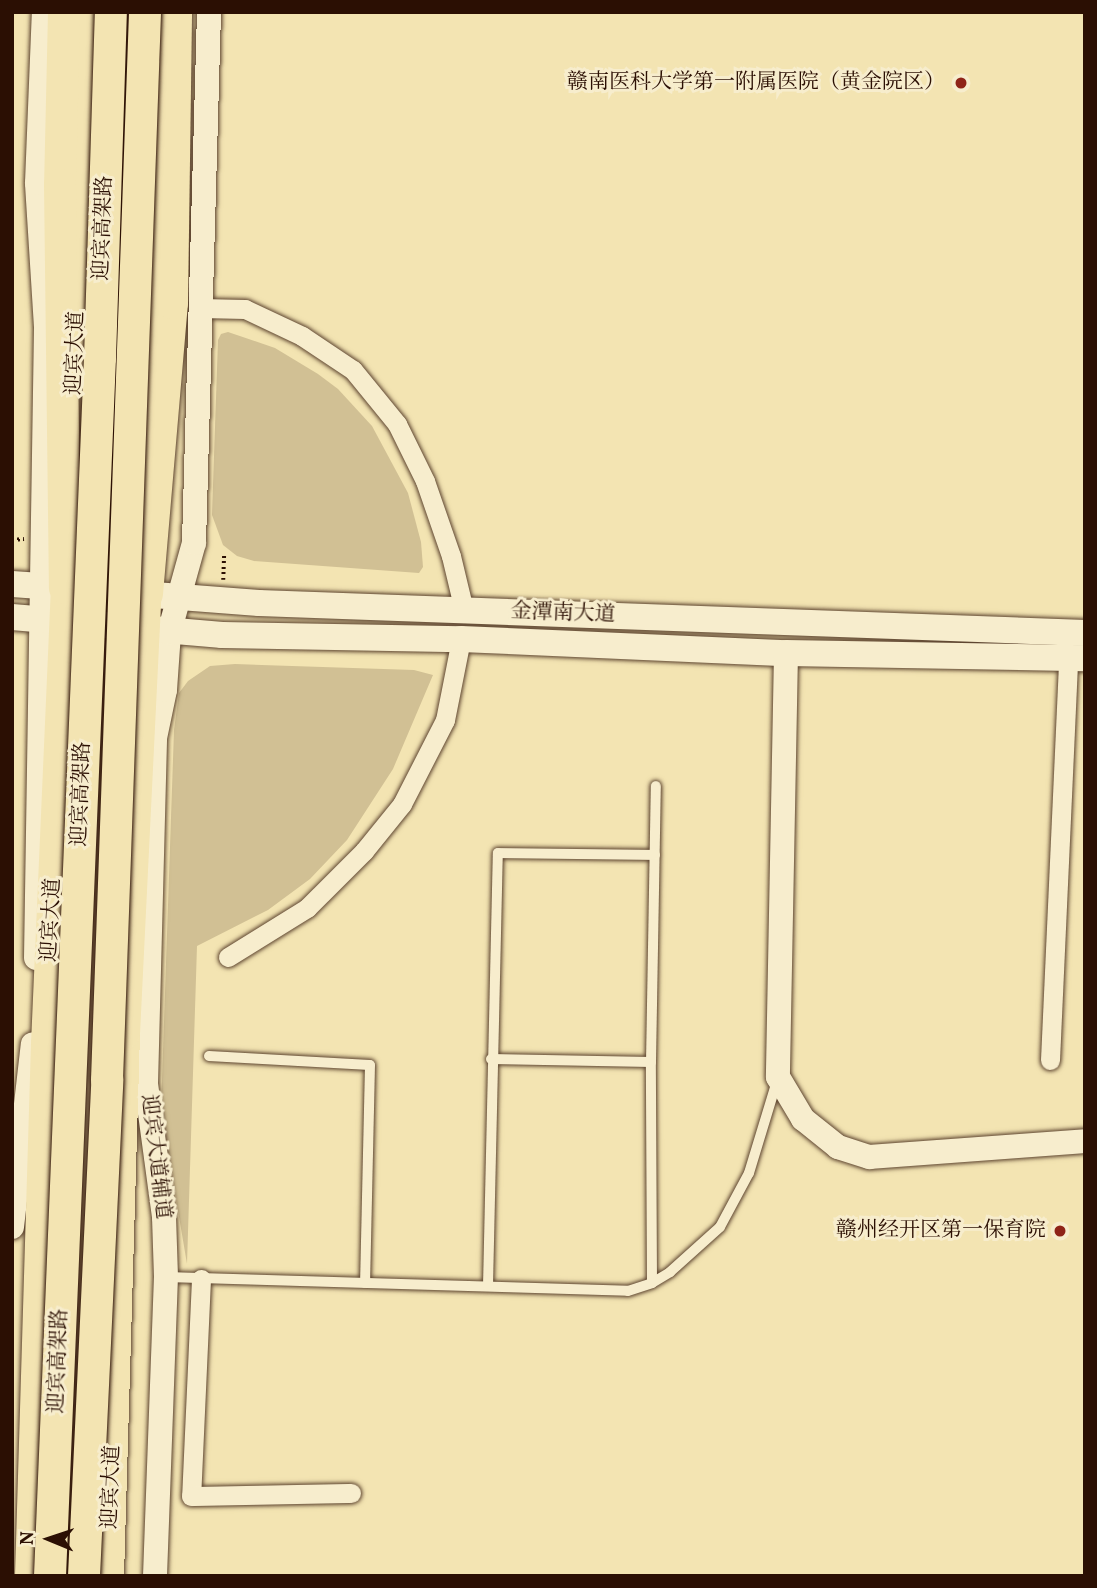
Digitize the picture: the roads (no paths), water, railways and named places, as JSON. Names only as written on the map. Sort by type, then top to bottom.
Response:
[{"type":"highway","points":[[53,587],[64,12]]},
{"type":"highway","name":"迎宾高架路","points":[[50,1576],[99,400],[111,12]]},
{"type":"highway","name":"迎宾高架路","points":[[84,1576],[107,1094],[145,12]]},
{"type":"highway","points":[[162,595],[186,305],[176,12]]},
{"type":"main road","name":"迎宾大道","points":[[30,1576],[46,1044],[53,587],[89,12]]},
{"type":"main road","name":"迎宾大道","points":[[109,1576],[125,1034],[162,595],[162,12]]},
{"type":"main road","name":"金潭南大道","points":[[12,584],[224,601],[1085,633]]},
{"type":"main road","name":"金潭南大道","points":[[12,617],[157,632],[461,639],[786,653],[1076,658]]},
{"type":"street","points":[[44,12],[37,183],[46,327],[53,587]]},
{"type":"street","points":[[209,12],[186,305],[245,309],[302,337],[354,370],[397,424],[425,481],[451,556],[464,610]]},
{"type":"street","points":[[12,1227],[33,1049],[40,785],[52,621]]},
{"type":"street","name":"迎宾大道辅道","points":[[155,1576],[166,1276],[164,1217],[146,1084],[155,738],[164,690],[157,632]]},
{"type":"street","points":[[228,957],[307,908],[364,851],[402,804],[445,720],[461,639]]},
{"type":"street","points":[[786,653],[778,1077],[803,1119],[838,1147],[869,1157],[1085,1141]]},
{"type":"street","points":[[1050,1060],[1076,658]]},
{"type":"street","points":[[201,1279],[191,1496],[351,1493]]},
{"type":"lane","points":[[652,1283],[651,1062],[656,786]]},
{"type":"lane","points":[[488,1286],[491,1059],[498,853],[655,855]]},
{"type":"lane","points":[[209,1056],[370,1065],[365,1283]]},
{"type":"lane","points":[[491,1059],[651,1062]]},
{"type":"lane","points":[[166,1276],[628,1291],[652,1283],[670,1272],[720,1227],[750,1172],[778,1077]]},
{"type":"place","name":"赣南医科大学第一附属医院（黄金院区）","points":[[961,83]]},
{"type":"place","name":"赣州经开区第一保育院","points":[[1060,1231]]}]
